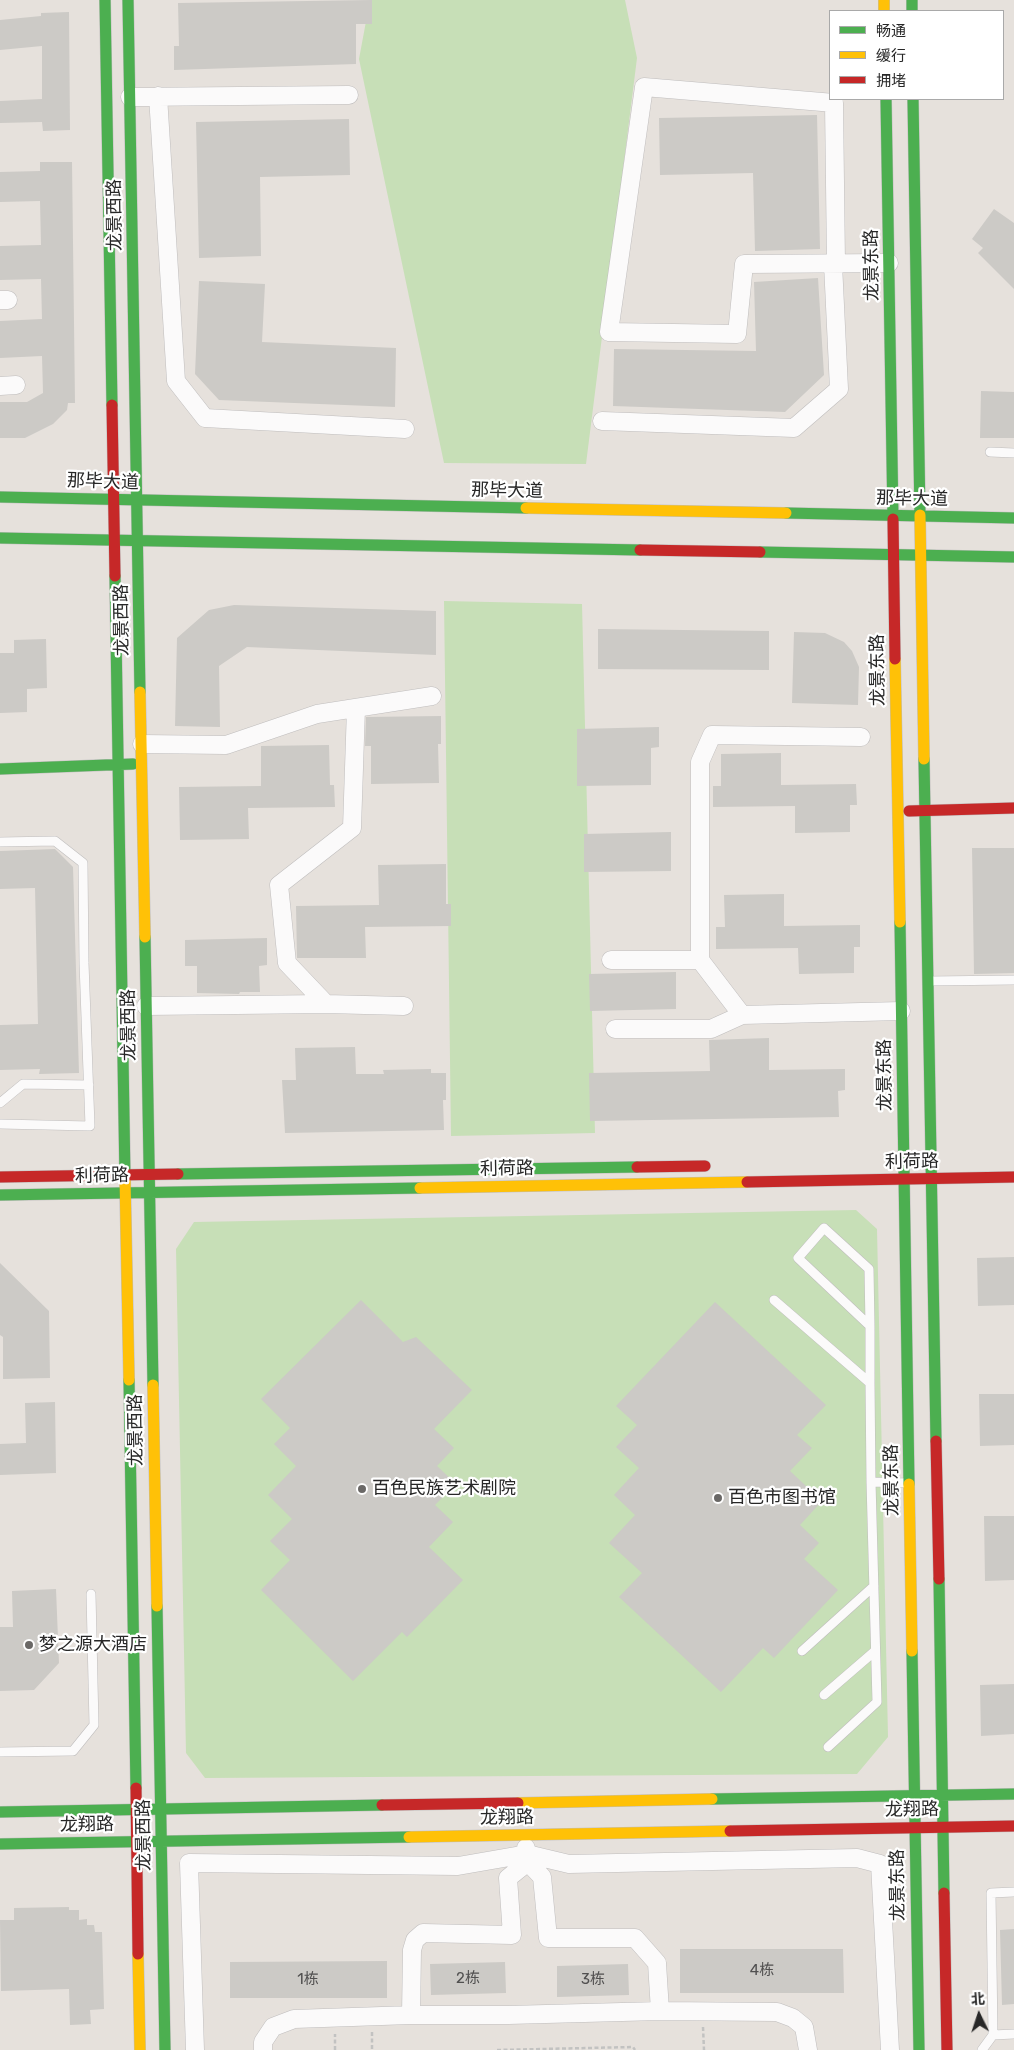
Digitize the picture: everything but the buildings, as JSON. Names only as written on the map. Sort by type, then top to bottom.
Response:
[{"type":"main road","name":"龙景西路","points":[[105,0],[140,2050]]},
{"type":"main road","name":"龙景西路","points":[[128,0],[165,2050]]},
{"type":"main road","name":"龙景东路","points":[[886,100],[901,1011],[917,1163],[932,1179],[946,2050]]},
{"type":"main road","name":"龙景东路","points":[[913,100],[928,981],[917,1163],[904,1180],[919,2050]]},
{"type":"main road","name":"那毕大道","points":[[0,496],[137,501],[1014,518]]},
{"type":"main road","points":[[0,538],[114,542],[450,546],[1014,557]]},
{"type":"main road","points":[[0,768],[142,764]]},
{"type":"main road","points":[[897,811],[1014,808]]},
{"type":"main road","name":"利荷路","points":[[0,1176],[715,1166]]},
{"type":"main road","name":"利荷路","points":[[0,1195],[1014,1177]]},
{"type":"main road","name":"龙翔路","points":[[0,1812],[1014,1794]]},
{"type":"main road","name":"龙翔路","points":[[0,1844],[1014,1826]]},
{"type":"street","points":[[602,421],[794,428],[839,389],[834,264],[834,103],[644,87],[608,332],[737,334],[744,264],[834,264],[889,263]]},
{"type":"street","points":[[130,96],[349,95]]},
{"type":"street","points":[[158,96],[176,382],[205,418],[405,429]]},
{"type":"street","points":[[142,744],[226,745],[317,714],[432,696]]},
{"type":"street","points":[[326,1004],[287,963],[279,885],[352,828],[356,708]]},
{"type":"street","points":[[742,1015],[700,960],[700,762],[712,735],[860,737]]},
{"type":"street","points":[[611,960],[700,960]]},
{"type":"street","points":[[146,1006],[326,1004],[404,1006]]},
{"type":"street","points":[[615,1029],[711,1028],[742,1015],[901,1011]]},
{"type":"street","points":[[524,1835],[528,1858],[542,1877],[548,1938],[635,1938],[657,1963],[660,2011]]},
{"type":"street","points":[[411,2015],[412,1950],[415,1940],[423,1933],[512,1935],[508,1878],[528,1858]]},
{"type":"street","points":[[195,2050],[189,1862],[458,1866],[528,1858],[569,1864],[857,1858],[880,1864],[890,2050]]},
{"type":"street","points":[[263,2050],[263,2042],[274,2027],[294,2019],[660,2011],[777,2012],[793,2018],[804,2027],[808,2050]]},
{"type":"lane","points":[[990,452],[1014,453]]},
{"type":"lane","points":[[0,842],[55,841],[83,863],[84,964],[90,1126],[0,1124]]},
{"type":"lane","points":[[928,981],[1014,980]]},
{"type":"lane","points":[[0,1103],[22,1084],[89,1085]]},
{"type":"lane","points":[[828,1747],[877,1702],[871,1482],[870,1326],[869,1269],[824,1228],[798,1258],[870,1326]]},
{"type":"lane","points":[[774,1300],[870,1383]]},
{"type":"lane","points":[[871,1482],[909,1482]]},
{"type":"lane","points":[[802,1651],[874,1586]]},
{"type":"lane","points":[[0,1752],[73,1751],[94,1725],[90,1594]]},
{"type":"lane","points":[[824,1695],[875,1651]]},
{"type":"lane","points":[[982,2050],[994,2034],[991,1893],[1014,1892]]},
{"type":"lane","points":[[994,2034],[1014,2034]]},
{"type":"path","points":[[703,2012],[704,2050]]},
{"type":"path","points":[[497,2050],[633,2047],[635,2050]]},
{"type":"green space","points":[[370,0],[625,0],[637,58],[586,464],[444,463],[359,59]]},
{"type":"green space","points":[[444,601],[582,604],[595,1133],[451,1136]]},
{"type":"green space","points":[[856,1210],[877,1229],[888,1737],[857,1774],[205,1778],[186,1753],[176,1249],[194,1222]]},
{"type":"traffic: fast","points":[[105,0],[112,405]]},
{"type":"traffic: fast","points":[[128,0],[140,692]]},
{"type":"traffic: fast","points":[[912,0],[912,10]]},
{"type":"traffic: fast","points":[[886,100],[893,519]]},
{"type":"traffic: fast","points":[[913,100],[920,515]]},
{"type":"traffic: fast","points":[[0,497],[526,508]]},
{"type":"traffic: fast","points":[[786,513],[1014,518]]},
{"type":"traffic: fast","points":[[0,538],[640,550]]},
{"type":"traffic: fast","points":[[760,552],[1014,557]]},
{"type":"traffic: fast","points":[[115,576],[125,1178]]},
{"type":"traffic: fast","points":[[924,759],[936,1441]]},
{"type":"traffic: fast","points":[[0,769],[133,764]]},
{"type":"traffic: fast","points":[[900,922],[909,1484]]},
{"type":"traffic: fast","points":[[145,937],[153,1385]]},
{"type":"traffic: fast","points":[[178,1174],[637,1167]]},
{"type":"traffic: fast","points":[[0,1195],[420,1188]]},
{"type":"traffic: fast","points":[[129,1380],[136,1788]]},
{"type":"traffic: fast","points":[[939,1579],[944,1893]]},
{"type":"traffic: fast","points":[[157,1606],[165,2050]]},
{"type":"traffic: fast","points":[[912,1651],[919,2050]]},
{"type":"traffic: fast","points":[[712,1799],[1014,1794]]},
{"type":"traffic: fast","points":[[0,1812],[382,1805]]},
{"type":"traffic: fast","points":[[0,1844],[409,1837]]},
{"type":"traffic: slow","points":[[884,0],[884,10]]},
{"type":"traffic: slow","points":[[526,508],[786,513]]},
{"type":"traffic: slow","points":[[920,515],[924,759]]},
{"type":"traffic: slow","points":[[895,659],[900,922]]},
{"type":"traffic: slow","points":[[140,692],[145,937]]},
{"type":"traffic: slow","points":[[125,1178],[129,1380]]},
{"type":"traffic: slow","points":[[420,1188],[747,1182]]},
{"type":"traffic: slow","points":[[153,1385],[157,1606]]},
{"type":"traffic: slow","points":[[909,1484],[912,1651]]},
{"type":"traffic: slow","points":[[518,1803],[712,1799]]},
{"type":"traffic: slow","points":[[409,1837],[730,1831]]},
{"type":"traffic: slow","points":[[138,1954],[140,2050]]},
{"type":"traffic: jam","points":[[112,405],[115,576]]},
{"type":"traffic: jam","points":[[893,519],[895,659]]},
{"type":"traffic: jam","points":[[640,550],[760,552]]},
{"type":"traffic: jam","points":[[909,811],[1014,808]]},
{"type":"traffic: jam","points":[[637,1167],[705,1166]]},
{"type":"traffic: jam","points":[[0,1177],[178,1174]]},
{"type":"traffic: jam","points":[[747,1182],[1014,1177]]},
{"type":"traffic: jam","points":[[936,1441],[939,1579]]},
{"type":"traffic: jam","points":[[136,1788],[138,1954]]},
{"type":"traffic: jam","points":[[382,1805],[518,1803]]},
{"type":"traffic: jam","points":[[730,1831],[1014,1826]]},
{"type":"traffic: jam","points":[[944,1893],[947,2050]]},
{"type":"place","name":"百色民族艺术剧院","points":[[362,1489]]},
{"type":"place","name":"百色市图书馆","points":[[718,1498]]},
{"type":"place","name":"梦之源大酒店","points":[[29,1645]]}]
